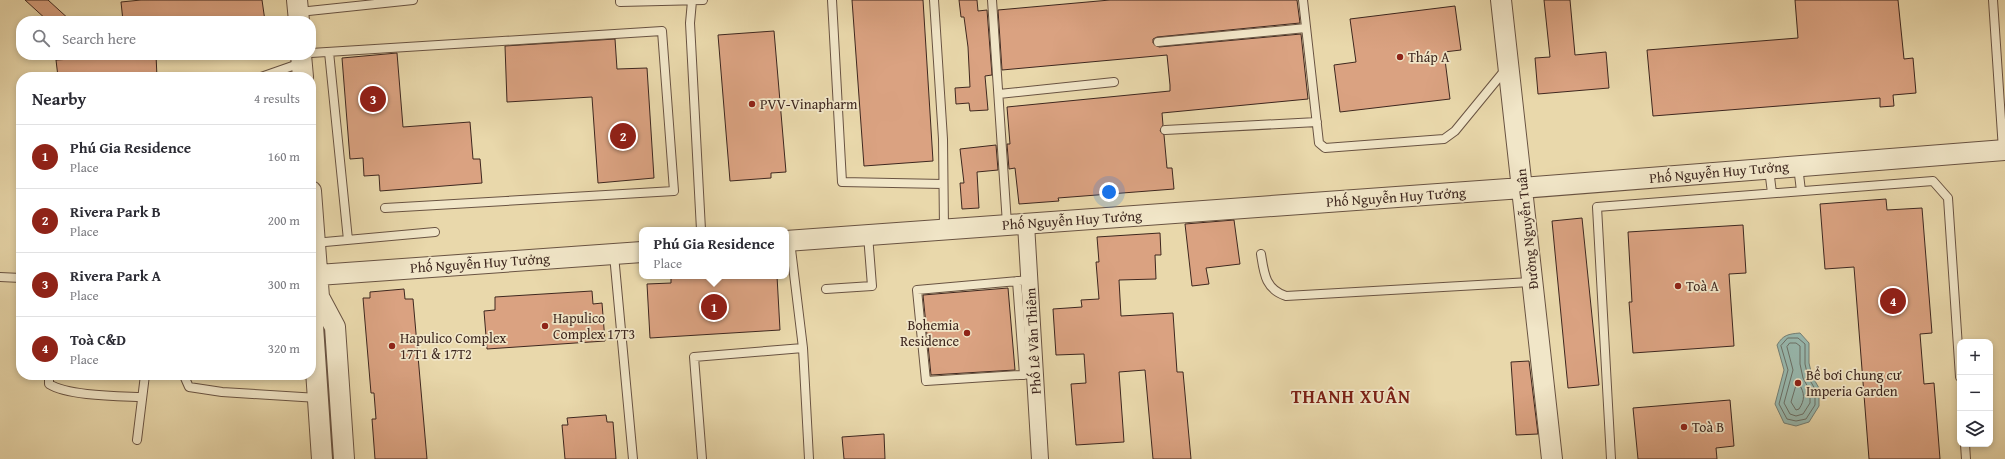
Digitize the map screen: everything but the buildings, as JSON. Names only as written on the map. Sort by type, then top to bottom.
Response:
[{"type":"street","name":"Đường Nguyễn Tuân","points":[[1501,0],[1552,459]]},
{"type":"street","name":"Phố Nguyễn Huy Tưởng","points":[[789,241],[1522,188],[2004,150]]},
{"type":"street","name":"Phố Lê Văn Thiêm","points":[[1026,224],[1023,281],[1029,375],[1040,459]]},
{"type":"street","name":"Phố Nguyễn Huy Tưởng","points":[[318,275],[639,252]]},
{"type":"street","points":[[316,262],[318,275],[316,297]]},
{"type":"street","points":[[316,309],[335,327],[344,459]]},
{"type":"street","points":[[316,369],[322,459]]},
{"type":"lane","points":[[298,11],[414,0]]},
{"type":"lane","points":[[620,0],[620,2],[703,0]]},
{"type":"lane","points":[[832,0],[842,182],[943,184]]},
{"type":"lane","points":[[934,0],[943,138],[944,230]]},
{"type":"lane","points":[[992,0],[1007,225]]},
{"type":"lane","points":[[1303,0],[1319,143],[1324,148],[1444,139],[1455,132],[1508,66]]},
{"type":"lane","points":[[1993,0],[2004,150]]},
{"type":"lane","points":[[692,1],[690,23],[700,227]]},
{"type":"lane","points":[[1158,42],[1306,28]]},
{"type":"lane","points":[[316,57],[329,52],[662,31],[674,191],[385,208]]},
{"type":"lane","points":[[329,52],[348,240]]},
{"type":"lane","points":[[275,72],[304,62]]},
{"type":"lane","points":[[999,94],[1114,82]]},
{"type":"lane","points":[[1165,130],[1317,122]]},
{"type":"lane","points":[[1798,166],[1801,191]]},
{"type":"lane","points":[[1769,168],[1772,193]]},
{"type":"lane","points":[[1611,459],[1597,207],[1933,181],[1948,198],[1960,375]]},
{"type":"lane","points":[[316,243],[435,232]]},
{"type":"lane","points":[[826,289],[872,286],[868,235]]},
{"type":"lane","points":[[789,248],[803,348],[809,459]]},
{"type":"lane","points":[[614,254],[633,459]]},
{"type":"lane","points":[[1261,254],[1264,277],[1280,294],[1286,296],[1533,282]]},
{"type":"lane","points":[[0,277],[16,278]]},
{"type":"lane","points":[[1023,281],[917,290],[926,381],[1029,375]]},
{"type":"lane","points":[[702,459],[694,357],[803,348]]},
{"type":"lane","points":[[48,380],[48,384],[54,388],[91,394],[141,398]]},
{"type":"lane","points":[[137,440],[144,380]]},
{"type":"lane","points":[[186,380],[189,387],[222,392],[318,398]]},
{"type":"lane","points":[[1964,447],[1966,459]]},
{"type":"water","name":"Bể bơi Chung cư Imperia Garden","points":[[1800,333],[1809,343],[1809,363],[1812,376],[1819,388],[1819,406],[1809,422],[1796,426],[1784,423],[1775,404],[1784,370],[1777,345],[1781,339],[1786,336]]},
{"type":"place","name":"Tháp A","points":[[1400,57]]},
{"type":"place","name":"Rivera Park A","points":[[373,99]]},
{"type":"place","name":"PVV-Vinapharm","points":[[752,104]]},
{"type":"place","name":"Rivera Park B","points":[[623,136]]},
{"type":"place","name":"Toà A","points":[[1678,286]]},
{"type":"place","name":"Toà C&D","points":[[1893,301]]},
{"type":"place","name":"Phú Gia Residence","points":[[714,307]]},
{"type":"place","name":"Hapulico Complex 17T3","points":[[545,326]]},
{"type":"place","name":"Bohemia Residence","points":[[967,333]]},
{"type":"place","name":"Hapulico Complex 17T1 & 17T2","points":[[392,346]]},
{"type":"place","name":"Bể bơi Chung cư Imperia Garden","points":[[1798,383]]},
{"type":"place","name":"Toà B","points":[[1684,427]]},
{"type":"district","name":"THANH XUÂN","points":[[1351,396]]}]
